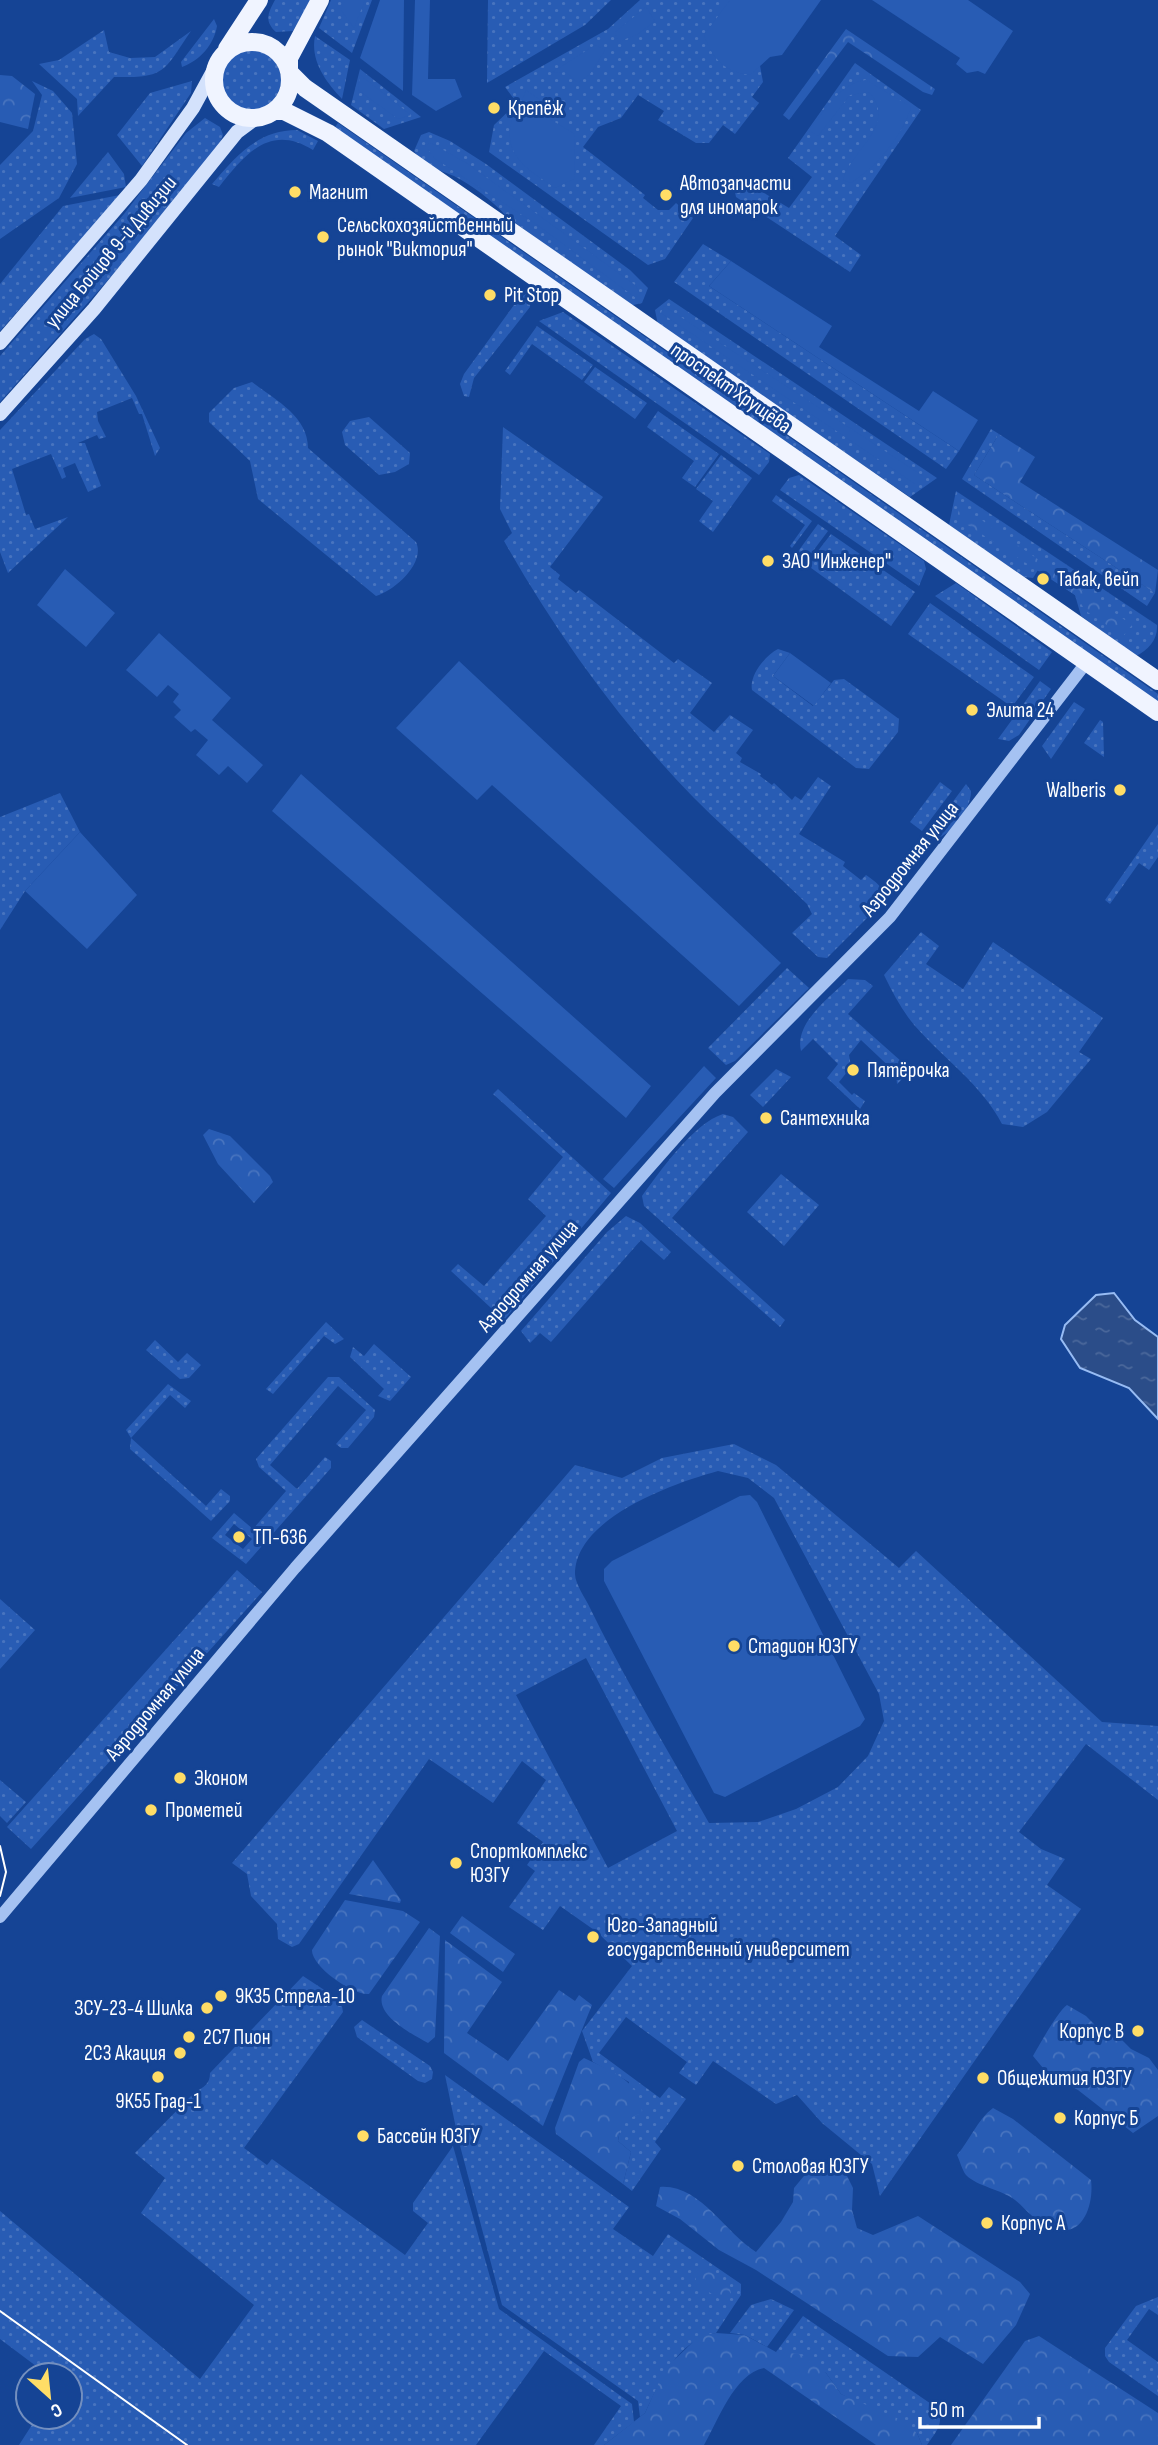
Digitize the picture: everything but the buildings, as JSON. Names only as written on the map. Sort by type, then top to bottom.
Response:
[{"type":"main road","name":"улица Бойцов 9-й Дивизии","points":[[0,343],[141,180],[193,108],[221,57],[258,0]]},
{"type":"main road","points":[[289,72],[279,54],[265,44],[244,43],[221,57],[214,75],[218,98],[236,115],[256,118],[274,111],[287,93],[289,72],[289,58],[320,0]]},
{"type":"main road","name":"проспект Хрущёва","points":[[289,72],[306,88],[1158,681]]},
{"type":"main road","name":"проспект Хрущёва","points":[[274,111],[284,111],[328,133],[1158,712]]},
{"type":"main road","name":"улица Бойцов 9-й Дивизии","points":[[0,414],[111,288],[237,132],[256,118]]},
{"type":"street","name":"Аэродромная улица","points":[[0,1917],[296,1568],[715,1093],[890,917],[1086,663]]},
{"type":"green space","points":[[275,0],[311,0],[293,31],[276,32],[268,17]]},
{"type":"green space","points":[[331,0],[372,0],[352,53],[319,28]]},
{"type":"green space","points":[[346,0],[365,0],[354,28],[341,10]]},
{"type":"green space","points":[[380,0],[404,0],[403,91],[360,58]]},
{"type":"green space","points":[[415,0],[430,0],[428,79],[455,79],[462,97],[436,111],[412,95]]},
{"type":"green space","points":[[488,0],[611,0],[585,25],[487,83]]},
{"type":"green space","points":[[640,0],[748,0],[763,82],[752,97],[759,103],[735,134],[723,125],[709,143],[696,143],[658,120],[664,111],[638,95],[621,118],[598,127],[583,147],[645,195],[643,198],[658,210],[669,210],[676,203],[693,218],[665,259],[648,265],[489,152],[494,125],[517,103],[505,87],[608,29]]},
{"type":"green space","points":[[730,0],[821,0],[782,55],[770,57],[750,75],[733,71],[721,63],[711,51],[704,35]]},
{"type":"green space","points":[[872,0],[968,0],[1013,31],[985,74],[978,71],[967,73],[956,64],[960,58]]},
{"type":"green space","points":[[646,7],[655,21],[638,34],[618,42],[615,32]]},
{"type":"green space","points":[[214,19],[217,26],[209,46],[200,56],[182,67],[181,62]]},
{"type":"green space","points":[[846,29],[935,89],[932,95],[923,92],[848,42],[789,120],[783,115]]},
{"type":"green space","points":[[104,30],[109,52],[130,58],[155,57],[191,31],[162,70],[144,76],[114,77],[78,116],[77,99],[39,64],[59,60]]},
{"type":"green space","points":[[315,36],[350,60],[342,99],[330,86],[317,62]]},
{"type":"green space","points":[[595,45],[605,50],[590,74],[578,83],[566,72],[551,73]]},
{"type":"green space","points":[[245,50],[257,50],[276,63],[281,80],[279,92],[268,105],[257,110],[245,110],[226,97],[221,86],[221,74],[234,55]]},
{"type":"green space","points":[[855,63],[921,110],[835,236],[861,255],[850,272],[736,197],[735,192],[749,184],[789,208],[812,177],[788,158]]},
{"type":"green space","points":[[360,69],[421,117],[384,129],[351,105]]},
{"type":"green space","points":[[0,75],[12,76],[35,94],[28,129],[0,122]]},
{"type":"green space","points":[[360,75],[411,115],[398,119],[358,90]]},
{"type":"green space","points":[[866,80],[911,107],[895,140],[870,168],[851,183],[843,180],[876,126],[877,104],[869,92],[850,95],[818,136],[808,130],[840,92],[856,82]]},
{"type":"green space","points":[[32,81],[53,91],[72,113],[77,164],[59,198],[0,239],[0,165],[33,131],[42,95]]},
{"type":"green space","points":[[192,81],[191,93],[142,166],[117,135],[150,93]]},
{"type":"green space","points":[[526,90],[539,99],[548,118],[575,134],[574,179],[555,188],[517,158],[510,140],[514,115]]},
{"type":"green space","points":[[205,118],[220,127],[223,135],[219,145],[115,272],[0,402],[0,356],[124,214],[186,133]]},
{"type":"green space","points":[[338,123],[1158,694],[1158,702],[333,130]]},
{"type":"green space","points":[[297,130],[318,141],[313,150],[298,142],[271,141],[249,154],[219,187],[212,184],[249,146],[271,134]]},
{"type":"green space","points":[[429,132],[450,141],[486,164],[630,270],[648,288],[642,303],[629,306],[506,216],[475,189],[422,161],[414,151],[421,135]]},
{"type":"green space","points":[[431,143],[468,164],[635,285],[639,292],[636,298],[536,224],[434,158],[425,145]]},
{"type":"green space","points":[[108,152],[124,174],[126,187],[70,198]]},
{"type":"green space","points":[[120,195],[0,331],[0,284],[63,206]]},
{"type":"green space","points":[[703,244],[731,261],[709,286],[959,451],[946,469],[674,282]]},
{"type":"green space","points":[[731,261],[832,326],[819,347],[919,411],[933,391],[978,420],[959,451],[709,286]]},
{"type":"green space","points":[[527,293],[531,295],[530,307],[474,378],[469,397],[464,396],[460,384],[464,374],[519,298]]},
{"type":"green space","points":[[669,299],[937,478],[910,497],[658,325],[655,310]]},
{"type":"green space","points":[[664,306],[923,476],[915,484],[661,313]]},
{"type":"green space","points":[[563,312],[770,454],[769,462],[759,475],[539,321]]},
{"type":"green space","points":[[537,326],[593,365],[582,380],[532,344],[510,375],[505,371]]},
{"type":"green space","points":[[94,334],[101,339],[136,396],[160,448],[155,456],[142,414],[139,414],[132,398],[97,412],[98,421],[106,437],[99,439],[97,435],[78,443],[85,443],[101,486],[88,492],[75,463],[63,468],[66,477],[62,479],[51,454],[12,469],[26,515],[29,514],[35,529],[68,517],[8,573],[0,552],[0,430],[85,339]]},
{"type":"green space","points":[[595,367],[647,403],[635,419],[584,382]]},
{"type":"green space","points":[[252,382],[280,402],[296,418],[307,437],[308,448],[416,542],[418,550],[412,567],[407,575],[391,588],[376,596],[258,499],[250,461],[209,422],[209,413],[234,388]]},
{"type":"green space","points":[[658,411],[719,454],[695,487],[682,478],[694,461],[647,427]]},
{"type":"green space","points":[[369,417],[410,453],[409,464],[395,472],[379,475],[345,445],[342,432],[350,421]]},
{"type":"green space","points":[[503,427],[603,497],[550,567],[560,575],[558,579],[576,593],[579,590],[674,663],[678,659],[712,683],[690,713],[714,732],[730,715],[753,730],[736,753],[742,758],[740,762],[761,774],[760,776],[772,785],[774,783],[792,800],[795,796],[801,800],[818,777],[831,786],[799,834],[845,862],[843,866],[861,880],[866,875],[874,880],[881,889],[883,902],[827,958],[818,957],[792,933],[812,914],[807,904],[666,769],[590,675],[524,575],[504,541],[512,533],[500,509]]},
{"type":"green space","points":[[991,429],[999,434],[974,475],[1155,593],[1147,606],[962,479]]},
{"type":"green space","points":[[999,434],[1035,457],[1020,482],[1158,570],[1155,593],[974,475]]},
{"type":"green space","points":[[721,455],[752,478],[713,532],[699,521],[713,501],[696,489]]},
{"type":"green space","points":[[799,475],[924,561],[926,569],[919,586],[780,490],[789,478]]},
{"type":"green space","points":[[956,491],[1157,625],[1151,644],[1136,656],[1081,616],[1075,595],[1038,570],[1033,578],[1024,577],[949,525]]},
{"type":"green space","points":[[776,495],[812,521],[792,548],[790,546],[805,525],[772,501]]},
{"type":"green space","points":[[960,505],[1132,625],[1123,636],[1086,611],[1075,595],[957,518]]},
{"type":"green space","points":[[818,524],[828,531],[804,563],[794,557]]},
{"type":"green space","points":[[831,534],[915,592],[891,626],[807,565]]},
{"type":"green space","points":[[65,569],[115,613],[86,647],[37,605]]},
{"type":"green space","points":[[956,583],[1052,652],[1039,670],[935,596]]},
{"type":"green space","points":[[930,603],[1034,677],[1012,707],[908,634]]},
{"type":"green space","points":[[159,633],[231,698],[212,720],[263,765],[247,783],[228,766],[219,775],[196,755],[208,740],[195,729],[191,732],[174,717],[181,710],[173,702],[179,694],[168,685],[157,697],[126,670]]},
{"type":"green space","points":[[778,649],[790,653],[773,676],[813,706],[834,680],[844,679],[899,719],[898,732],[869,769],[856,768],[752,690],[753,678],[759,666]]},
{"type":"green space","points":[[790,653],[831,683],[814,706],[773,676]]},
{"type":"green space","points":[[459,661],[781,963],[739,1006],[492,785],[477,800],[396,728]]},
{"type":"green space","points":[[1040,681],[1051,689],[1019,735],[1009,741],[998,739]]},
{"type":"green space","points":[[1074,702],[1085,709],[1051,759],[1042,746]]},
{"type":"green space","points":[[1100,720],[1103,722],[1104,757],[1084,743]]},
{"type":"green space","points":[[301,774],[651,1086],[626,1118],[272,811]]},
{"type":"green space","points":[[940,782],[952,791],[922,831],[910,822]]},
{"type":"green space","points":[[966,784],[971,791],[970,799],[962,816],[941,837],[926,838]]},
{"type":"green space","points":[[60,793],[80,832],[25,891],[0,930],[0,817]]},
{"type":"green space","points":[[1158,824],[1158,857],[1149,870],[1139,863],[1110,904],[1105,900]]},
{"type":"green space","points":[[80,832],[137,895],[87,949],[25,891]]},
{"type":"green space","points":[[921,932],[939,946],[926,964],[963,989],[993,942],[1103,1018],[1079,1052],[1091,1059],[1047,1112],[1023,1127],[1002,1124],[984,1097],[915,1026],[884,975]]},
{"type":"green space","points":[[787,968],[809,988],[735,1061],[726,1065],[708,1048]]},
{"type":"green space","points":[[848,979],[865,980],[873,986],[848,1014],[911,1070],[897,1084],[896,1073],[861,1040],[849,1055],[851,1067],[839,1082],[852,1095],[854,1093],[865,1101],[860,1109],[827,1078],[838,1064],[813,1039],[801,1051],[800,1040],[808,1020]]},
{"type":"green space","points":[[704,1066],[716,1078],[614,1188],[603,1179]]},
{"type":"green space","points":[[776,1069],[791,1077],[763,1107],[750,1095]]},
{"type":"green space","points":[[498,1089],[611,1193],[504,1320],[451,1271],[458,1264],[484,1286],[546,1216],[528,1199],[563,1157],[493,1094]]},
{"type":"green space","points":[[723,1114],[733,1117],[748,1132],[672,1218],[785,1320],[780,1327],[644,1206],[642,1196],[678,1149],[701,1127]]},
{"type":"green space","points":[[209,1129],[230,1136],[270,1176],[273,1182],[254,1203],[218,1164],[203,1135]]},
{"type":"green space","points":[[781,1174],[819,1205],[784,1246],[747,1212]]},
{"type":"green space","points":[[626,1216],[640,1223],[671,1252],[664,1260],[641,1240],[551,1342],[540,1333],[530,1343],[521,1331],[607,1232]]},
{"type":"green space","points":[[326,1322],[344,1339],[335,1344],[324,1336],[273,1394],[266,1389]]},
{"type":"green space","points":[[155,1340],[178,1362],[187,1353],[201,1365],[189,1378],[180,1379],[146,1350]]},
{"type":"green space","points":[[374,1344],[411,1377],[390,1401],[378,1396],[384,1389],[350,1357],[353,1347],[364,1356]]},
{"type":"green space","points":[[328,1377],[339,1377],[375,1410],[374,1417],[348,1448],[341,1448],[336,1444],[366,1410],[338,1386],[270,1465],[297,1489],[325,1457],[331,1461],[331,1468],[246,1564],[212,1538],[234,1513],[253,1529],[286,1491],[259,1467],[256,1459]],"holes":[[[234,1524],[252,1539],[243,1549],[225,1535]]]},
{"type":"green space","points":[[168,1384],[191,1401],[185,1408],[170,1395],[131,1438],[126,1430]]},
{"type":"green space","points":[[131,1438],[206,1506],[221,1489],[230,1496],[230,1501],[211,1521],[130,1449]]},
{"type":"green space","points":[[734,1444],[776,1465],[899,1568],[916,1551],[1102,1722],[1158,1726],[1158,1800],[1086,1744],[1019,1832],[1041,1849],[1065,1859],[1047,1885],[1081,1909],[880,2196],[872,2164],[822,2123],[797,2095],[776,2104],[713,2061],[696,2085],[679,2073],[687,2062],[626,2017],[599,2053],[660,2098],[669,2087],[686,2099],[655,2142],[661,2149],[632,2191],[623,2184],[631,2152],[618,2141],[629,2082],[593,2062],[582,2031],[632,1966],[597,1932],[560,1906],[543,1930],[509,1907],[535,1871],[527,1865],[543,1842],[517,1823],[546,1780],[522,1761],[493,1803],[429,1759],[299,1944],[292,1947],[278,1939],[277,1924],[251,1896],[247,1874],[232,1863],[575,1465],[622,1478],[662,1458]],"holes":[[[718,1471],[748,1478],[774,1498],[879,1694],[884,1721],[868,1756],[838,1787],[796,1809],[758,1822],[709,1823],[618,1663],[575,1578],[579,1554],[591,1536],[609,1520],[653,1494]],[[586,1658],[677,1831],[608,1868],[516,1695]]]},
{"type":"green space","name":"Стадион ЮЗГУ","points":[[750,1495],[757,1502],[865,1719],[860,1726],[725,1797],[714,1793],[604,1581],[604,1569],[612,1561],[740,1496]]},
{"type":"green space","points":[[237,1570],[262,1592],[31,1849],[7,1827]]},
{"type":"green space","points":[[0,1599],[35,1630],[0,1669]]},
{"type":"green space","points":[[0,1780],[26,1802],[7,1823],[0,1816]]},
{"type":"green space","points":[[373,1860],[401,1900],[400,1903],[349,1894]]},
{"type":"green space","points":[[345,1900],[403,1911],[420,1922],[369,1994],[353,1990],[334,1979],[318,1964],[312,1950]]},
{"type":"green space","points":[[462,1916],[515,1954],[503,1972],[450,1933]]},
{"type":"green space","points":[[429,1928],[440,1936],[435,2037],[428,2043],[390,2017],[385,2011],[382,1996]]},
{"type":"green space","points":[[445,1940],[502,1982],[467,2033],[508,2061],[559,1990],[575,2001],[579,1995],[592,2005],[543,2126],[444,2053]]},
{"type":"green space","points":[[303,1976],[341,2001],[343,2012],[244,2148],[267,2165],[272,2159],[405,2255],[428,2223],[413,2211],[413,2203],[453,2146],[499,2309],[632,2404],[634,2422],[604,2445],[594,2445],[621,2406],[544,2351],[476,2445],[19,2445],[28,2431],[84,2431],[84,2361],[29,2361],[0,2339],[0,2211],[200,2379],[254,2305],[141,2213],[165,2178],[135,2153],[195,2092],[206,2085],[210,2073]]},
{"type":"green space","points":[[1067,2005],[1086,2016],[1100,2030],[1119,2037],[1131,2049],[1149,2058],[1158,2070],[1158,2116],[1133,2133],[1078,2090],[1048,2074],[1033,2056]]},
{"type":"green space","points":[[362,2020],[430,2066],[432,2079],[425,2083],[418,2081],[357,2037],[354,2027]]},
{"type":"green space","points":[[584,2058],[622,2078],[641,2102],[642,2113],[625,2123],[619,2135],[618,2141],[631,2152],[623,2184],[556,2134],[555,2128],[579,2062]]},
{"type":"green space","points":[[445,2075],[629,2207],[613,2229],[653,2256],[668,2234],[741,2284],[741,2295],[716,2333],[702,2337],[681,2353],[664,2375],[645,2413],[640,2417],[638,2401],[502,2305],[458,2138]]},
{"type":"green space","points":[[993,2108],[1013,2119],[1091,2180],[1091,2199],[1085,2217],[1072,2229],[1064,2231],[1047,2227],[1009,2196],[977,2182],[963,2171],[957,2155],[982,2118]]},
{"type":"green space","points":[[828,2164],[844,2170],[853,2188],[852,2210],[857,2228],[873,2235],[918,2216],[1020,2282],[1030,2294],[1016,2325],[983,2364],[940,2337],[918,2357],[888,2356],[756,2270],[719,2250],[680,2219],[656,2206],[660,2187],[688,2193],[756,2252],[781,2222],[793,2202],[794,2188],[813,2165]]},
{"type":"green space","points":[[704,2265],[729,2286],[731,2293],[721,2300],[698,2285],[693,2272]]},
{"type":"green space","points":[[1158,2297],[1158,2315],[1149,2309],[1127,2340],[1158,2362],[1158,2396],[1109,2362],[1105,2356],[1105,2348],[1136,2306]]},
{"type":"green space","points":[[771,2299],[794,2310],[767,2347],[745,2335],[730,2333],[751,2305]]},
{"type":"green space","points":[[803,2316],[937,2408],[940,2423],[927,2445],[922,2445],[917,2433],[841,2394],[826,2373],[776,2352]]},
{"type":"green space","points":[[716,2333],[745,2335],[776,2352],[800,2354],[826,2373],[841,2394],[899,2419],[917,2433],[922,2445],[876,2445],[764,2368],[753,2372],[736,2389],[704,2445],[604,2445],[645,2413],[665,2369],[699,2336]]},
{"type":"green space","points":[[1039,2336],[1158,2413],[1158,2445],[951,2445],[1025,2341]]},
{"type":"water","points":[[1114,1293],[1135,1320],[1158,1337],[1158,1419],[1129,1388],[1080,1368],[1061,1339],[1065,1325],[1096,1295]]},
{"type":"tram line","points":[[0,1846],[6,1872],[0,1896]]},
{"type":"tram line","points":[[0,2311],[187,2445]]},
{"type":"place","name":"Крепёж","points":[[494,108]]},
{"type":"place","name":"Магнит","points":[[295,192]]},
{"type":"place","name":"Автозапчасти для иномарок","points":[[666,195]]},
{"type":"place","name":"Сельскохозяйственный рынок \"Виктория\"","points":[[323,237]]},
{"type":"place","name":"Pit Stop","points":[[490,295]]},
{"type":"place","name":"ЗАО \"Инженер\"","points":[[768,561]]},
{"type":"place","name":"Табак, вейп","points":[[1043,579]]},
{"type":"place","name":"Элита 24","points":[[972,710]]},
{"type":"place","name":"Walberis","points":[[1120,790]]},
{"type":"place","name":"Пятёрочка","points":[[853,1070]]},
{"type":"place","name":"Сантехника","points":[[766,1118]]},
{"type":"place","name":"ТП-636","points":[[239,1537]]},
{"type":"place","name":"Стадион ЮЗГУ","points":[[734,1646]]},
{"type":"place","name":"Эконом","points":[[180,1778]]},
{"type":"place","name":"Прометей","points":[[151,1810]]},
{"type":"place","name":"Спорткомплекс ЮЗГУ","points":[[456,1863]]},
{"type":"place","name":"Юго-Западный государственный университет","points":[[593,1937]]},
{"type":"place","name":"9К35 Стрела-10","points":[[221,1996]]},
{"type":"place","name":"ЗСУ-23-4 Шилка","points":[[207,2008]]},
{"type":"place","name":"Корпус В","points":[[1138,2031]]},
{"type":"place","name":"2С7 Пион","points":[[189,2037]]},
{"type":"place","name":"2С3 Акация","points":[[180,2053]]},
{"type":"place","name":"9К55 Град-1","points":[[158,2077]]},
{"type":"place","name":"Общежития ЮЗГУ","points":[[983,2078]]},
{"type":"place","name":"Корпус Б","points":[[1060,2118]]},
{"type":"place","name":"Бассейн ЮЗГУ","points":[[363,2136]]},
{"type":"place","name":"Столовая ЮЗГУ","points":[[738,2166]]},
{"type":"place","name":"Корпус А","points":[[987,2223]]}]
